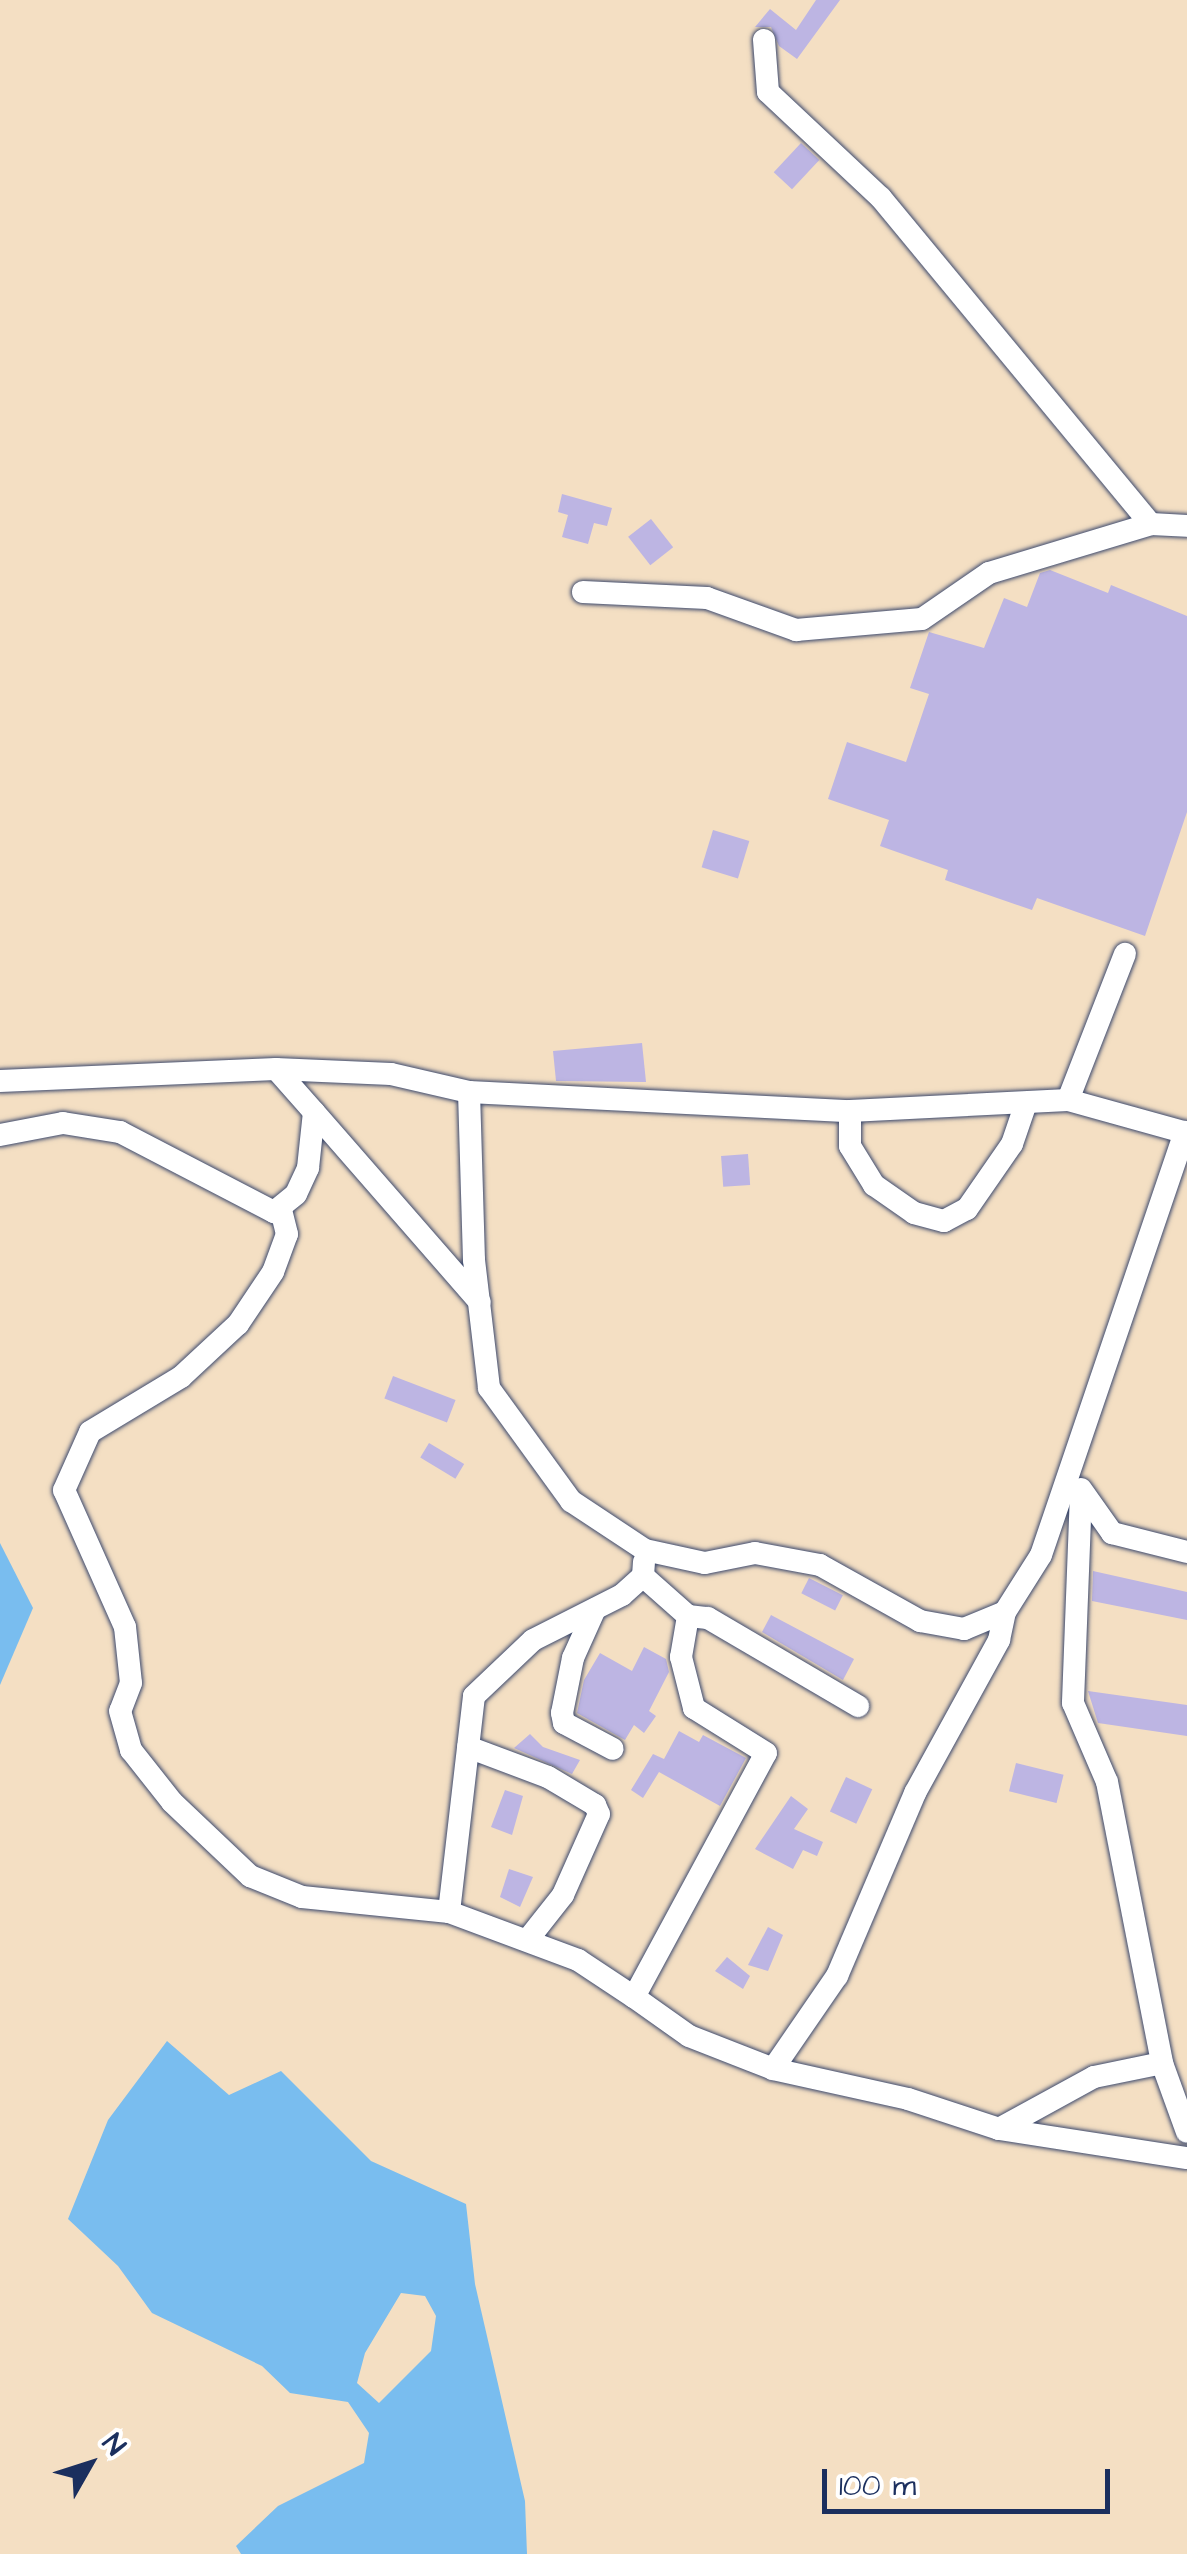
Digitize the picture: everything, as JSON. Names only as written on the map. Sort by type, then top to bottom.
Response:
[{"type":"street","points":[[764,40],[768,92],[881,198],[1151,524]]},
{"type":"street","points":[[583,592],[707,598],[796,630],[922,620],[988,573],[1151,524],[1187,526]]},
{"type":"street","points":[[1068,1100],[1124,954]]},
{"type":"street","points":[[0,1081],[276,1069],[391,1074],[469,1092],[850,1111],[1025,1106],[1068,1100],[1186,1132],[1078,1456],[1041,1554],[1005,1612],[999,1640],[915,1794],[837,1976],[773,2069]]},
{"type":"street","points":[[276,1069],[482,1304]]},
{"type":"street","points":[[469,1092],[489,1388],[505,1416],[571,1501],[646,1550],[705,1563],[755,1553],[820,1564],[920,1621],[964,1630],[1005,1612]]},
{"type":"street","points":[[850,1111],[850,1146],[874,1186],[914,1213],[944,1221],[967,1209],[1012,1144],[1025,1106]]},
{"type":"street","points":[[0,1135],[63,1123],[120,1132],[274,1212],[281,1210],[308,1168],[314,1112]]},
{"type":"street","points":[[281,1210],[287,1234],[273,1272],[238,1324],[182,1377],[90,1432],[64,1490],[125,1628],[131,1683],[120,1710],[131,1750],[148,1776],[250,1876],[302,1897],[449,1912],[529,1938],[634,1997],[689,2036],[773,2069],[908,2099],[999,2129],[1187,2157]]},
{"type":"street","points":[[1078,1456],[1081,1493],[1073,1703],[1107,1782],[1162,2063],[1187,2132]]},
{"type":"street","points":[[1081,1493],[1112,1533],[1187,1552]]},
{"type":"street","points":[[449,1912],[474,1696],[533,1640],[595,1609],[643,1576],[646,1550]]},
{"type":"street","points":[[643,1576],[688,1616],[708,1618],[858,1706]]},
{"type":"street","points":[[595,1609],[574,1658],[562,1714],[564,1723],[613,1749]]},
{"type":"street","points":[[634,1997],[766,1754],[694,1708],[681,1657],[688,1616]]},
{"type":"street","points":[[468,1747],[548,1777],[595,1805],[599,1814],[563,1895],[529,1938]]},
{"type":"street","points":[[999,2129],[1094,2077],[1162,2063]]},
{"type":"water","points":[[0,1543],[33,1608],[0,1685]]},
{"type":"water","points":[[167,2041],[229,2095],[281,2071],[371,2161],[466,2204],[475,2284],[525,2501],[527,2554],[241,2554],[236,2546],[278,2506],[364,2463],[369,2433],[348,2402],[290,2393],[262,2366],[152,2313],[118,2266],[68,2219],[108,2120]],"holes":[[[401,2293],[425,2296],[436,2316],[431,2351],[379,2403],[357,2383],[365,2353]]]},
{"type":"building","points":[[816,0],[840,0],[797,59],[779,46],[771,27],[755,27],[770,9],[796,30]]},
{"type":"building","points":[[801,143],[819,160],[792,189],[774,172]]},
{"type":"building","points":[[562,494],[612,508],[607,526],[594,523],[588,544],[562,537],[568,515],[558,512]]},
{"type":"building","points":[[651,519],[673,547],[650,565],[628,537]]},
{"type":"building","points":[[1050,570],[1108,593],[1111,585],[1187,616],[1187,812],[1145,936],[1037,898],[1032,910],[945,880],[948,870],[880,846],[889,820],[828,799],[847,742],[906,762],[929,694],[910,688],[929,632],[984,648],[1004,598],[1027,607],[1040,573]]},
{"type":"building","points":[[713,830],[749,841],[738,878],[702,867]]},
{"type":"building","points":[[642,1043],[646,1082],[556,1081],[553,1051]]},
{"type":"building","points":[[748,1154],[750,1185],[723,1187],[721,1156]]},
{"type":"building","points":[[393,1376],[456,1400],[447,1422],[384,1398]]},
{"type":"building","points":[[429,1443],[464,1464],[455,1479],[420,1458]]},
{"type":"building","points":[[1093,1571],[1187,1592],[1187,1620],[1092,1601]]},
{"type":"building","points":[[809,1578],[843,1595],[835,1610],[801,1593]]},
{"type":"building","points":[[771,1615],[854,1659],[843,1680],[762,1632]]},
{"type":"building","points":[[644,1647],[666,1659],[669,1672],[649,1711],[656,1716],[644,1733],[634,1725],[625,1740],[577,1713],[584,1680],[600,1653],[632,1671]]},
{"type":"building","points":[[1088,1691],[1187,1705],[1187,1736],[1098,1723]]},
{"type":"building","points":[[679,1731],[699,1742],[703,1735],[746,1758],[720,1806],[659,1772],[643,1798],[631,1790],[653,1754],[664,1759]]},
{"type":"building","points":[[530,1734],[543,1747],[580,1760],[572,1774],[514,1748]]},
{"type":"building","points":[[1016,1763],[1064,1775],[1057,1803],[1009,1791]]},
{"type":"building","points":[[846,1777],[872,1789],[856,1824],[830,1811]]},
{"type":"building","points":[[505,1790],[523,1796],[512,1835],[491,1827]]},
{"type":"building","points":[[791,1796],[808,1809],[794,1829],[823,1842],[817,1856],[803,1850],[793,1869],[755,1849]]},
{"type":"building","points":[[509,1869],[533,1877],[520,1907],[500,1897]]},
{"type":"building","points":[[768,1927],[783,1935],[768,1971],[748,1965]]},
{"type":"building","points":[[727,1957],[750,1976],[743,1989],[715,1971]]}]
